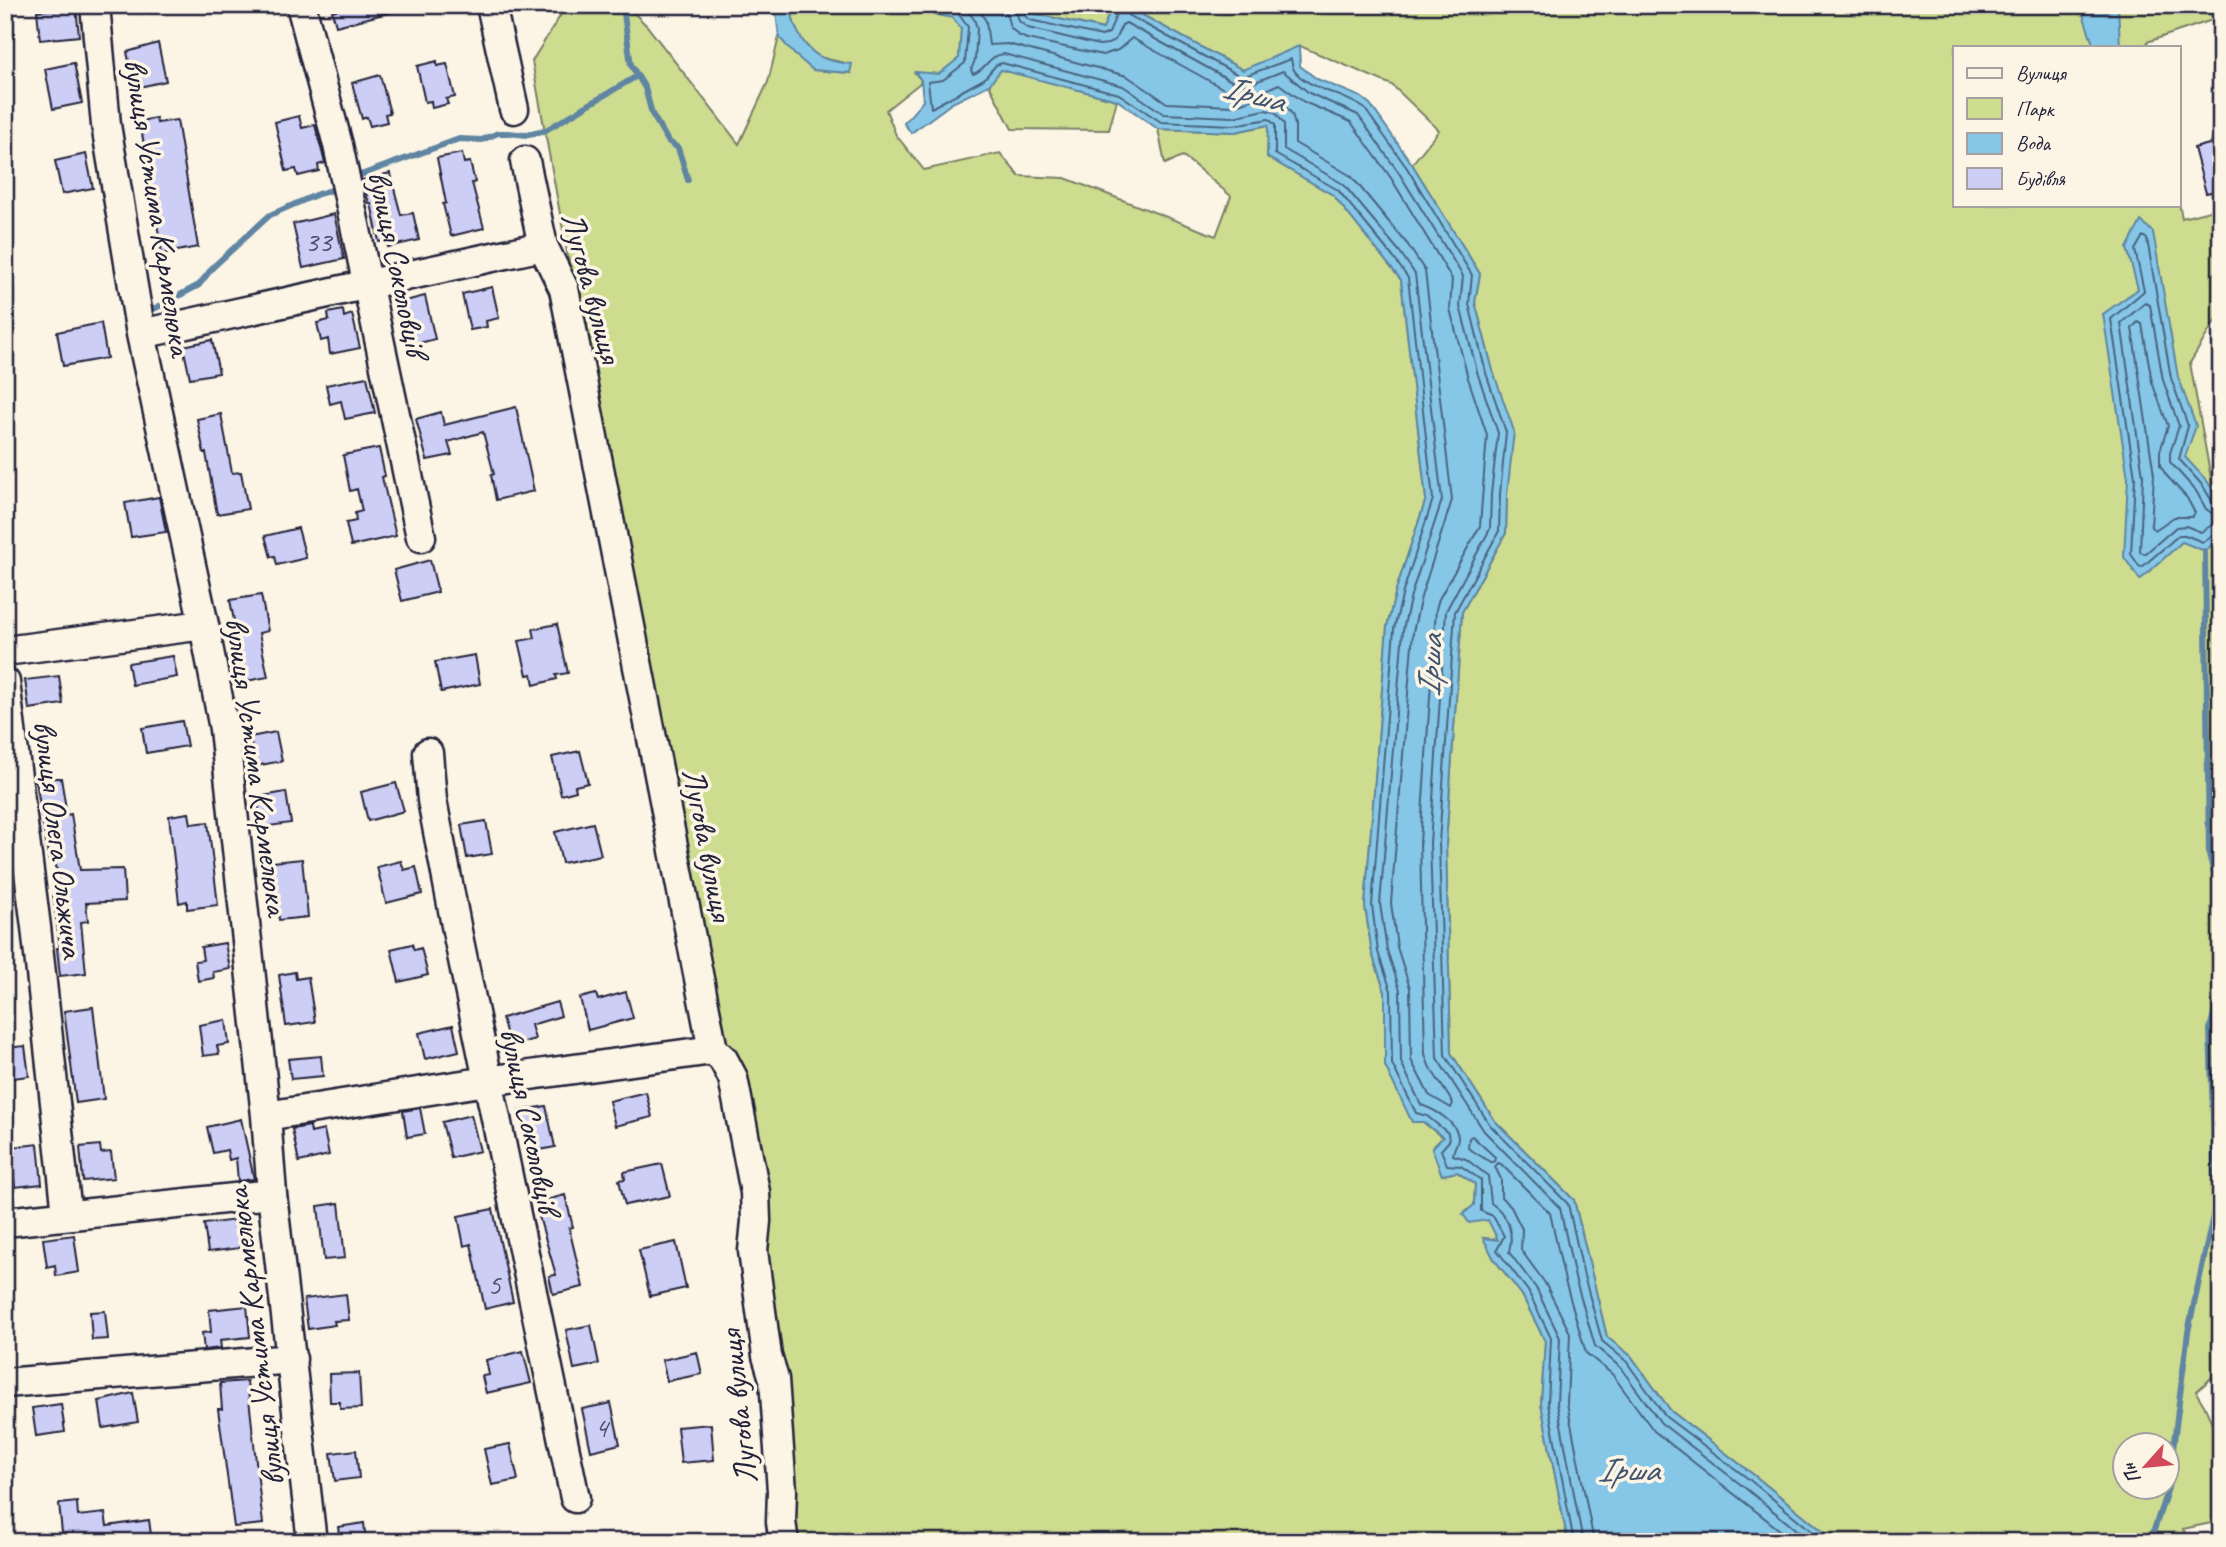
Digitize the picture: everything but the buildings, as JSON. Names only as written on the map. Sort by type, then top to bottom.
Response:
[{"type":"street","name":"вулиця Устима Кармелюка","points":[[95,5],[106,125],[141,334],[224,729],[272,1194],[312,1542]]},
{"type":"street","name":"вулиця Соколовців","points":[[301,5],[338,145],[421,537]]},
{"type":"street","points":[[491,5],[514,109]]},
{"type":"street","name":"Лугова вулиця","points":[[525,161],[543,246],[564,289],[713,1050],[723,1059],[733,1078],[755,1192],[753,1251],[775,1395],[784,1542]]},
{"type":"street","points":[[141,334],[543,246]]},
{"type":"street","points":[[5,651],[204,625]]},
{"type":"street","name":"вулиця Олега Ольжича","points":[[5,682],[36,927],[67,1214]]},
{"type":"street","name":"вулиця Соколовців","points":[[428,753],[432,800],[487,1081],[575,1499]]},
{"type":"street","points":[[266,1116],[487,1081],[713,1050]]},
{"type":"street","points":[[5,1222],[272,1194]]},
{"type":"street","points":[[5,1382],[292,1359]]},
{"type":"green space","points":[[567,5],[626,5],[647,26],[739,144],[768,82],[779,37],[813,70],[851,73],[845,63],[820,57],[807,46],[795,26],[792,12],[794,5],[919,5],[927,13],[953,17],[961,29],[959,59],[939,74],[915,73],[921,80],[920,83],[886,110],[896,135],[924,170],[1000,153],[1019,176],[1065,178],[1216,236],[1231,196],[1183,156],[1165,164],[1158,129],[1235,132],[1269,125],[1267,157],[1333,195],[1401,280],[1426,499],[1396,590],[1387,627],[1365,906],[1372,953],[1385,992],[1385,1066],[1423,1122],[1443,1138],[1432,1148],[1442,1175],[1457,1172],[1475,1184],[1474,1206],[1463,1214],[1488,1219],[1498,1240],[1484,1238],[1494,1259],[1522,1295],[1545,1341],[1541,1404],[1568,1542],[792,1542],[759,1259],[710,1031],[532,61]]},
{"type":"green space","points":[[1029,5],[1112,5],[1104,29],[1032,13]]},
{"type":"green space","points":[[1124,5],[2221,5],[2221,17],[2147,42],[2148,46],[1953,46],[1953,206],[2180,206],[2182,218],[2221,208],[2221,311],[2190,363],[2214,495],[2221,495],[2221,1369],[2196,1392],[2212,1423],[2216,1438],[2221,1521],[2183,1529],[2190,1542],[1836,1542],[1671,1411],[1631,1356],[1607,1337],[1574,1200],[1495,1121],[1451,1053],[1446,844],[1462,612],[1506,533],[1507,495],[1493,371],[1475,302],[1480,274],[1412,164],[1439,130],[1392,85],[1300,46],[1243,70]]},
{"type":"green space","points":[[1001,69],[1117,100],[1109,130],[1012,129],[989,85]]},
{"type":"water","points":[[775,5],[794,5],[795,26],[807,46],[820,57],[852,64],[850,73],[813,70],[794,54],[779,37]]},
{"type":"water","name":"Ірша","points":[[919,5],[1029,5],[1032,13],[1103,29],[1112,5],[1124,5],[1243,70],[1299,46],[1300,66],[1317,79],[1361,97],[1370,104],[1412,164],[1480,274],[1475,302],[1493,371],[1514,431],[1506,533],[1462,612],[1446,844],[1451,1053],[1495,1121],[1574,1200],[1607,1337],[1631,1356],[1671,1411],[1836,1542],[1568,1542],[1541,1404],[1545,1341],[1522,1295],[1494,1259],[1483,1238],[1498,1240],[1488,1220],[1469,1223],[1463,1214],[1474,1205],[1475,1184],[1457,1172],[1442,1175],[1432,1148],[1443,1137],[1423,1122],[1412,1122],[1385,1066],[1385,992],[1372,953],[1365,906],[1387,627],[1396,590],[1426,499],[1401,280],[1333,195],[1267,157],[1268,125],[1235,132],[1158,129],[1117,100],[1001,70],[989,85],[952,103],[911,133],[904,123],[923,101],[921,80],[915,72],[939,74],[959,58],[961,29],[953,18],[927,13]]},
{"type":"water","points":[[2080,5],[2118,5],[2120,46],[2094,46]]},
{"type":"water","points":[[2141,221],[2153,232],[2178,377],[2196,426],[2185,457],[2208,482],[2221,504],[2221,537],[2205,551],[2182,542],[2140,580],[2124,557],[2128,478],[2103,314],[2138,289],[2127,248]]},
{"type":"waterway","points":[[623,7],[631,65],[645,88],[652,114],[668,141],[678,148],[688,180]]},
{"type":"waterway","points":[[358,176],[459,139],[482,140],[498,133],[527,135],[546,130],[637,76]]},
{"type":"waterway","points":[[150,311],[199,285],[213,267],[270,215],[339,188]]},
{"type":"waterway","points":[[2205,551],[2209,854],[2221,902]]},
{"type":"waterway","points":[[2150,1542],[2168,1488],[2188,1332],[2216,1202],[2210,1029],[2221,987]]}]
